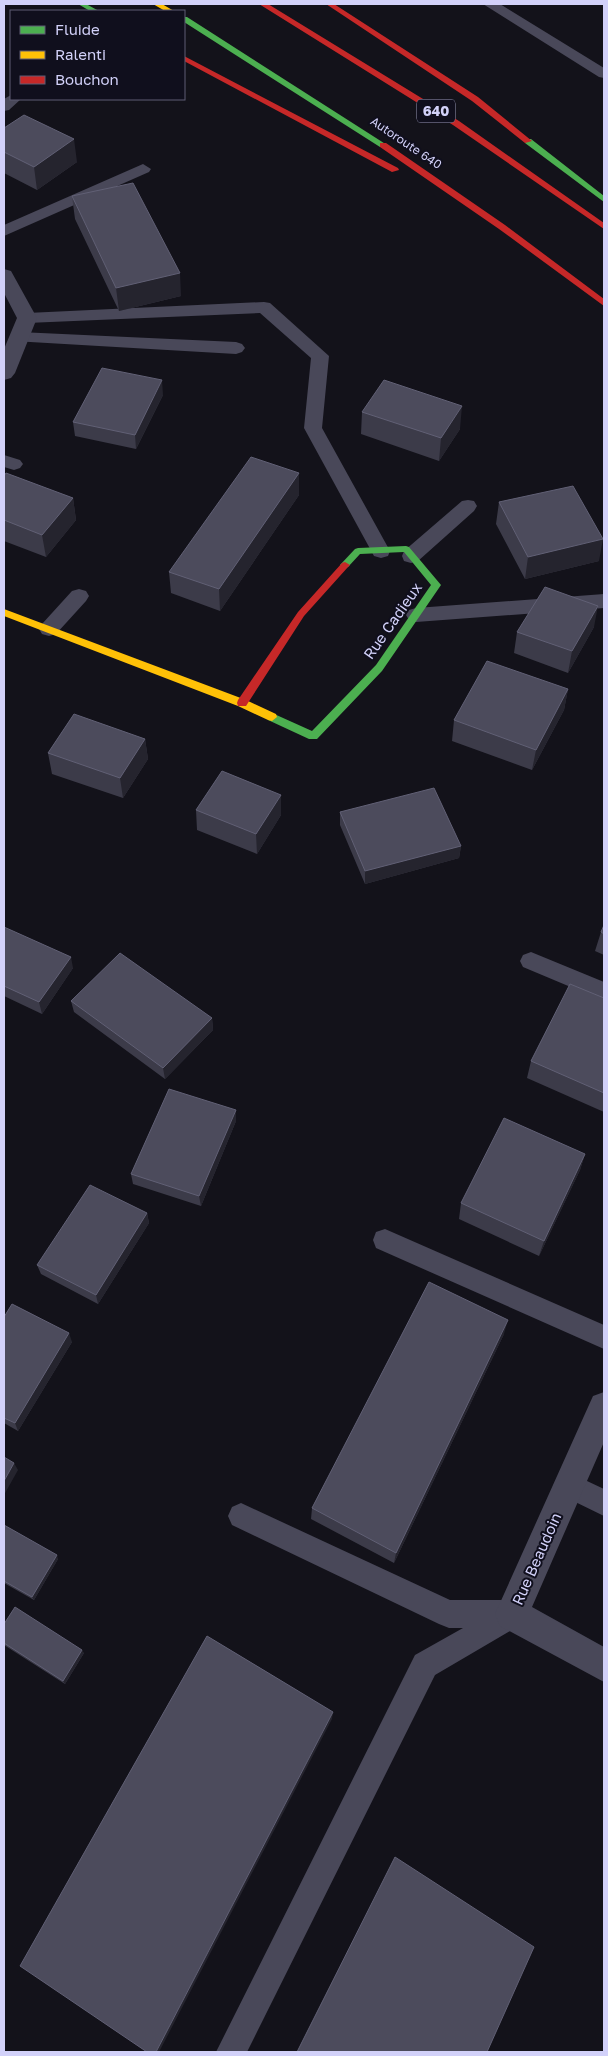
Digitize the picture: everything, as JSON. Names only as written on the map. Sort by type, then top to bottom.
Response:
[{"type":"main road","points":[[81,4],[93,10]]},
{"type":"main road","points":[[157,4],[168,10]]},
{"type":"main road","name":"640","points":[[263,4],[456,123],[604,227]]},
{"type":"main road","points":[[330,4],[475,99],[604,200]]},
{"type":"main road","name":"Autoroute 640","points":[[185,20],[337,114],[428,174],[604,303]]},
{"type":"main road","points":[[185,59],[508,231]]},
{"type":"main road","points":[[242,704],[301,614],[358,551],[406,549],[411,556]]},
{"type":"main road","name":"Rue Cadieux","points":[[4,612],[242,704],[314,736],[379,668],[436,585],[411,556]]},
{"type":"street","points":[[4,275],[27,318],[4,373]]},
{"type":"street","name":"Rue Beaudoin","points":[[604,1407],[512,1614],[604,1665]]},
{"type":"lane","points":[[490,4],[604,74]]},
{"type":"lane","points":[[4,231],[143,170]]},
{"type":"lane","points":[[27,318],[264,307],[320,356],[313,428],[381,551]]},
{"type":"lane","points":[[19,337],[236,348]]},
{"type":"lane","points":[[411,556],[468,506]]},
{"type":"lane","points":[[49,629],[79,596]]},
{"type":"lane","points":[[416,615],[604,600]]},
{"type":"lane","points":[[531,961],[604,992]]},
{"type":"lane","points":[[385,1240],[604,1337]]},
{"type":"lane","points":[[570,1486],[604,1503]]},
{"type":"lane","points":[[241,1516],[449,1614],[512,1614]]},
{"type":"lane","points":[[231,2052],[425,1665],[512,1614]]},
{"type":"building","points":[[24,115],[74,139],[34,167],[4,152],[4,128]]},
{"type":"building","points":[[133,183],[180,273],[116,288],[72,196]]},
{"type":"building","points":[[102,368],[162,380],[135,435],[73,422]]},
{"type":"building","points":[[384,380],[462,406],[441,438],[362,412]]},
{"type":"building","points":[[251,457],[299,473],[219,589],[169,572]]},
{"type":"building","points":[[6,473],[73,498],[42,535],[4,520],[4,476]]},
{"type":"building","points":[[573,486],[603,539],[528,557],[499,502]]},
{"type":"building","points":[[545,587],[598,606],[572,651],[517,632]]},
{"type":"building","points":[[487,661],[568,689],[536,750],[454,720]]},
{"type":"building","points":[[74,714],[145,739],[120,778],[48,753]]},
{"type":"building","points":[[222,771],[281,795],[256,834],[196,810]]},
{"type":"building","points":[[434,788],[461,846],[365,871],[340,812]]},
{"type":"building","points":[[4,927],[71,957],[39,1002],[4,986]]},
{"type":"building","points":[[120,953],[212,1018],[163,1068],[71,1001]]},
{"type":"building","points":[[570,984],[604,998],[604,1093],[531,1061]]},
{"type":"building","points":[[169,1089],[236,1110],[199,1196],[131,1174]]},
{"type":"building","points":[[504,1118],[585,1154],[544,1241],[461,1203]]},
{"type":"building","points":[[90,1185],[147,1213],[96,1295],[37,1265]]},
{"type":"building","points":[[429,1282],[508,1320],[396,1553],[312,1508]]},
{"type":"building","points":[[12,1304],[69,1333],[15,1423],[4,1418],[4,1317]]},
{"type":"building","points":[[4,1457],[14,1463],[4,1481]]},
{"type":"building","points":[[4,1525],[57,1555],[32,1597],[4,1581]]},
{"type":"building","points":[[15,1607],[82,1650],[63,1681],[4,1643],[4,1624]]},
{"type":"building","points":[[207,1636],[333,1712],[156,2052],[147,2052],[20,1966]]},
{"type":"building","points":[[395,1857],[534,1947],[487,2052],[297,2052]]},
{"type":"traffic: fast","points":[[81,4],[93,10]]},
{"type":"traffic: fast","points":[[185,20],[383,145]]},
{"type":"traffic: fast","points":[[528,141],[604,200]]},
{"type":"traffic: fast","points":[[272,717],[313,736],[379,668],[436,585],[406,549],[358,551],[345,565]]},
{"type":"traffic: slow","points":[[157,4],[168,10]]},
{"type":"traffic: slow","points":[[4,612],[242,703],[272,717]]},
{"type":"traffic: jam","points":[[263,4],[456,123],[604,227]]},
{"type":"traffic: jam","points":[[330,4],[475,99],[528,141]]},
{"type":"traffic: jam","points":[[185,59],[395,170]]},
{"type":"traffic: jam","points":[[383,145],[502,227],[604,303]]},
{"type":"traffic: jam","points":[[242,703],[301,614],[345,565]]}]
